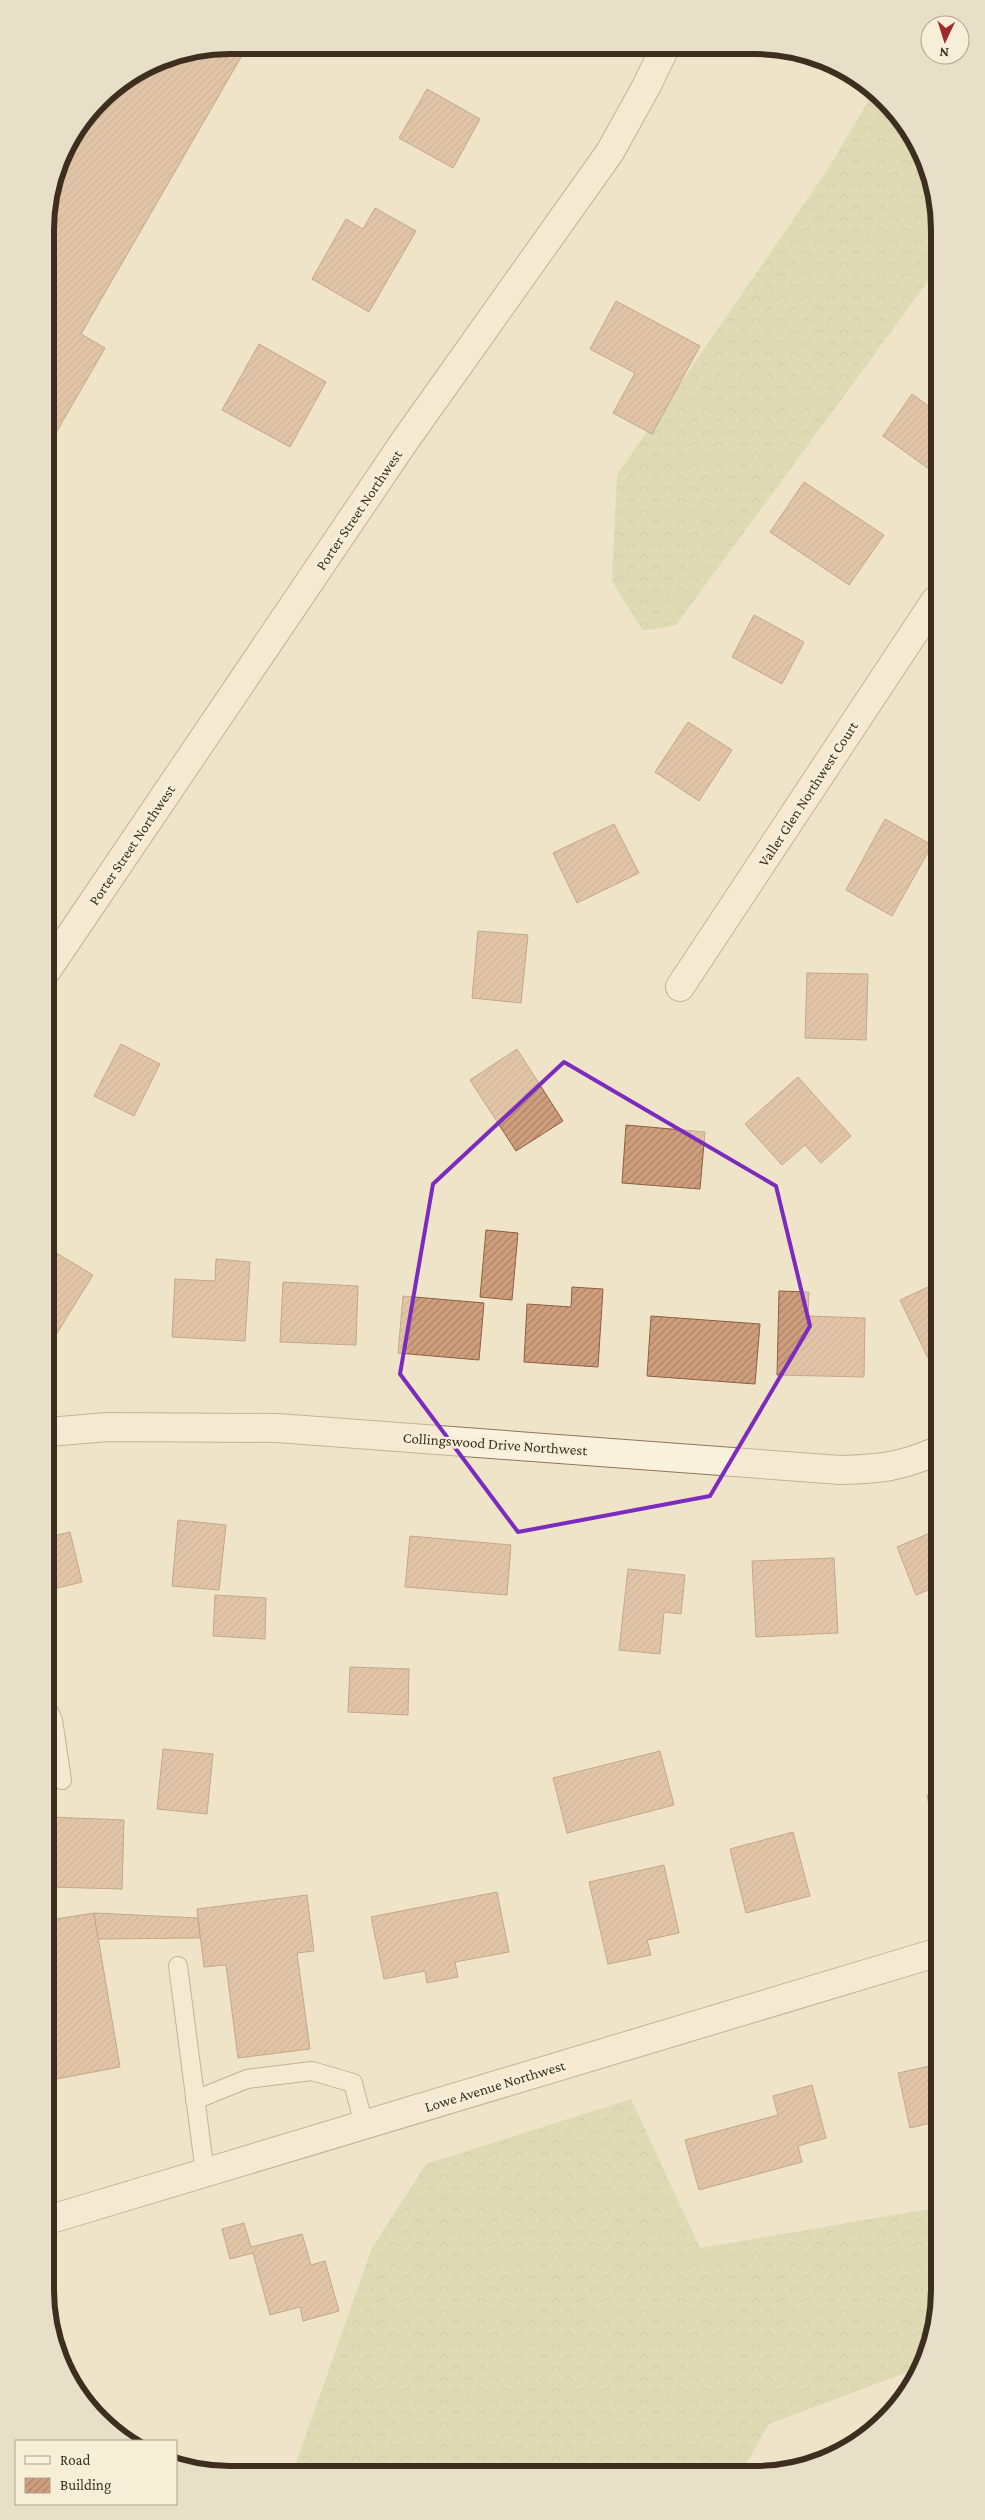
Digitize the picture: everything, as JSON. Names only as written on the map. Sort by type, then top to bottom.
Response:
[{"type":"street","name":"Porter Street Northwest","points":[[54,961],[404,442],[610,152],[646,87],[661,54]]},
{"type":"street","name":"Valler Glen Northwest Court","points":[[680,987],[931,607]]},
{"type":"street","name":"Collingswood Drive Northwest","points":[[54,1432],[107,1427],[277,1428],[840,1470],[889,1468],[931,1454]]},
{"type":"street","name":"Lowe Avenue Northwest","points":[[54,2218],[931,1954]]},
{"type":"lane","points":[[54,1727],[62,1780]]},
{"type":"lane","points":[[178,1966],[205,2173]]},
{"type":"lane","points":[[195,2100],[247,2079],[312,2071],[353,2083],[364,2125]]},
{"type":"highlighted area","points":[[564,1062],[776,1186],[810,1326],[710,1496],[518,1532],[400,1374],[433,1184]]},
{"type":"green space","points":[[871,97],[902,132],[922,173],[930,206],[931,277],[676,625],[643,631],[612,581],[617,475],[826,172]]},
{"type":"green space","points":[[631,2099],[700,2248],[931,2210],[930,2314],[918,2358],[912,2370],[769,2424],[745,2466],[295,2466],[372,2248],[426,2164]]},
{"type":"building","points":[[218,54],[243,54],[81,334],[105,348],[54,436],[54,218],[57,195],[67,162],[90,122],[114,97],[141,77],[162,67],[195,57]]},
{"type":"building","points":[[427,89],[480,119],[453,168],[399,138]]},
{"type":"building","points":[[375,208],[416,231],[369,312],[312,279],[346,219],[363,229]]},
{"type":"building","points":[[616,301],[700,346],[652,434],[613,413],[635,373],[590,349]]},
{"type":"building","points":[[259,344],[326,382],[290,447],[222,410]]},
{"type":"building","points":[[912,394],[931,408],[931,466],[929,469],[883,436]]},
{"type":"building","points":[[804,482],[884,535],[849,585],[770,532]]},
{"type":"building","points":[[754,615],[804,642],[782,684],[732,657]]},
{"type":"building","points":[[688,722],[732,750],[699,801],[655,772]]},
{"type":"building","points":[[885,819],[931,844],[892,916],[846,890]]},
{"type":"building","points":[[614,824],[639,873],[577,903],[553,853]]},
{"type":"building","points":[[478,931],[528,935],[521,1003],[472,998]]},
{"type":"building","points":[[807,973],[868,974],[866,1040],[805,1038]]},
{"type":"building","points":[[121,1044],[160,1064],[134,1116],[94,1096]]},
{"type":"building","points":[[517,1049],[563,1121],[516,1151],[470,1080]]},
{"type":"building","points":[[798,1077],[851,1136],[821,1163],[805,1145],[782,1165],[745,1124]]},
{"type":"building","points":[[626,1125],[705,1132],[700,1189],[622,1183]]},
{"type":"building","points":[[486,1230],[518,1233],[512,1300],[480,1297]]},
{"type":"building","points":[[54,1252],[93,1275],[54,1338]]},
{"type":"building","points":[[216,1259],[250,1262],[245,1341],[172,1337],[175,1279],[215,1281]]},
{"type":"building","points":[[283,1282],[358,1286],[356,1345],[280,1342]]},
{"type":"building","points":[[931,1286],[931,1357],[928,1358],[900,1300]]},
{"type":"building","points":[[572,1287],[603,1289],[598,1367],[524,1362],[527,1304],[571,1307]]},
{"type":"building","points":[[779,1291],[809,1292],[808,1316],[865,1318],[864,1377],[777,1375]]},
{"type":"building","points":[[403,1296],[484,1303],[479,1360],[398,1353]]},
{"type":"building","points":[[651,1316],[760,1324],[755,1384],[647,1376]]},
{"type":"building","points":[[178,1520],[226,1525],[219,1590],[172,1586]]},
{"type":"building","points":[[70,1532],[82,1582],[54,1589],[54,1536]]},
{"type":"building","points":[[931,1533],[931,1589],[916,1595],[897,1547]]},
{"type":"building","points":[[410,1536],[511,1545],[507,1595],[405,1587]]},
{"type":"building","points":[[834,1558],[838,1633],[756,1637],[752,1561]]},
{"type":"building","points":[[628,1569],[685,1575],[681,1614],[664,1612],[660,1654],[619,1650]]},
{"type":"building","points":[[215,1595],[266,1598],[265,1639],[213,1636]]},
{"type":"building","points":[[350,1667],[409,1669],[408,1715],[348,1712]]},
{"type":"building","points":[[163,1749],[213,1754],[207,1814],[157,1809]]},
{"type":"building","points":[[660,1751],[674,1805],[567,1833],[553,1778]]},
{"type":"building","points":[[931,1794],[931,1816],[927,1795]]},
{"type":"building","points":[[54,1817],[124,1820],[122,1889],[54,1887]]},
{"type":"building","points":[[793,1832],[810,1896],[746,1913],[730,1849]]},
{"type":"building","points":[[664,1865],[679,1933],[647,1940],[651,1955],[608,1964],[589,1882]]},
{"type":"building","points":[[497,1892],[509,1952],[455,1962],[458,1977],[427,1983],[425,1971],[384,1979],[371,1917]]},
{"type":"building","points":[[307,1895],[314,1951],[297,1953],[310,2049],[238,2058],[226,1965],[204,1967],[197,1909]]},
{"type":"building","points":[[94,1913],[120,2067],[54,2079],[54,1919]]},
{"type":"building","points":[[94,1913],[198,1918],[200,1938],[98,1939]]},
{"type":"building","points":[[931,2066],[931,2123],[910,2128],[898,2073]]},
{"type":"building","points":[[812,2085],[826,2138],[798,2146],[802,2162],[699,2190],[685,2140],[778,2115],[773,2096]]},
{"type":"building","points":[[244,2223],[251,2247],[302,2234],[311,2265],[325,2261],[339,2311],[303,2321],[300,2307],[270,2315],[253,2253],[230,2259],[222,2229]]}]
